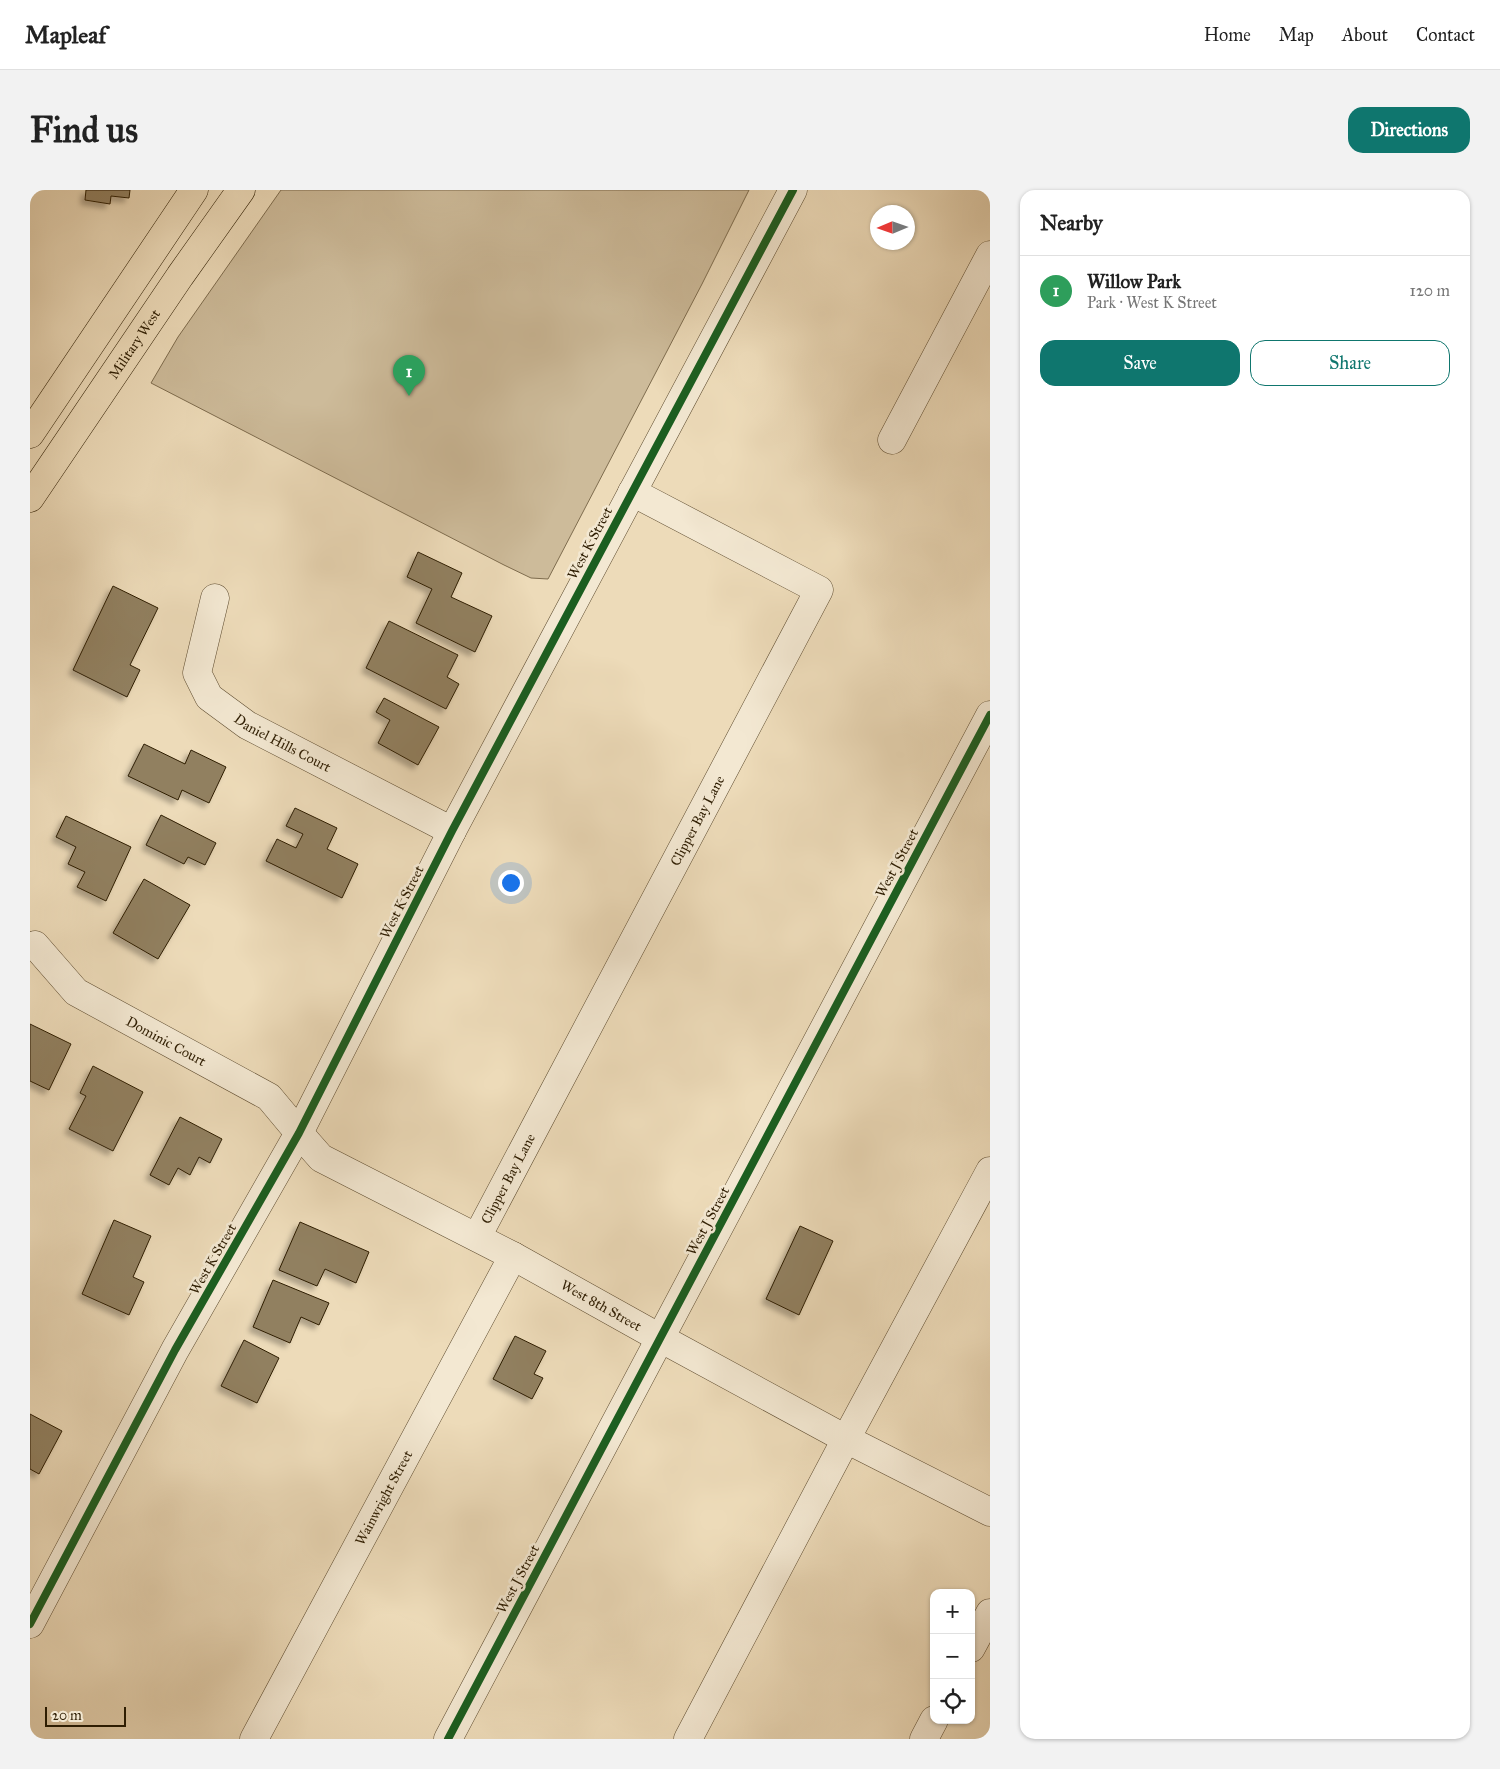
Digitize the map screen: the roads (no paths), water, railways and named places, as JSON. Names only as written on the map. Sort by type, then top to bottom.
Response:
[{"type":"main road","points":[[30,434],[194,190]]},
{"type":"main road","name":"Military West","points":[[30,498],[240,190]]},
{"type":"street","name":"West K Street","points":[[30,1624],[175,1350],[299,1134],[452,831],[793,190]]},
{"type":"street","points":[[892,440],[990,255]]},
{"type":"street","name":"Clipper Bay Lane","points":[[477,1237],[819,590],[632,492]]},
{"type":"street","name":"Daniel Hills Court","points":[[215,598],[197,673],[209,697],[246,725],[452,831]]},
{"type":"street","name":"West J Street","points":[[448,1739],[990,715]]},
{"type":"street","name":"Dominic Court","points":[[35,945],[76,992],[269,1097],[299,1134]]},
{"type":"street","name":"West 8th Street","points":[[299,1134],[321,1158],[514,1256],[846,1439],[990,1512]]},
{"type":"street","points":[[688,1739],[990,1171]]},
{"type":"street","name":"Wainwright Street","points":[[254,1739],[514,1256]]},
{"type":"street","points":[[975,1641],[990,1613]]},
{"type":"street","points":[[924,1739],[932,1724]]},
{"type":"place","name":"Willow Park","points":[[409,396]]}]
